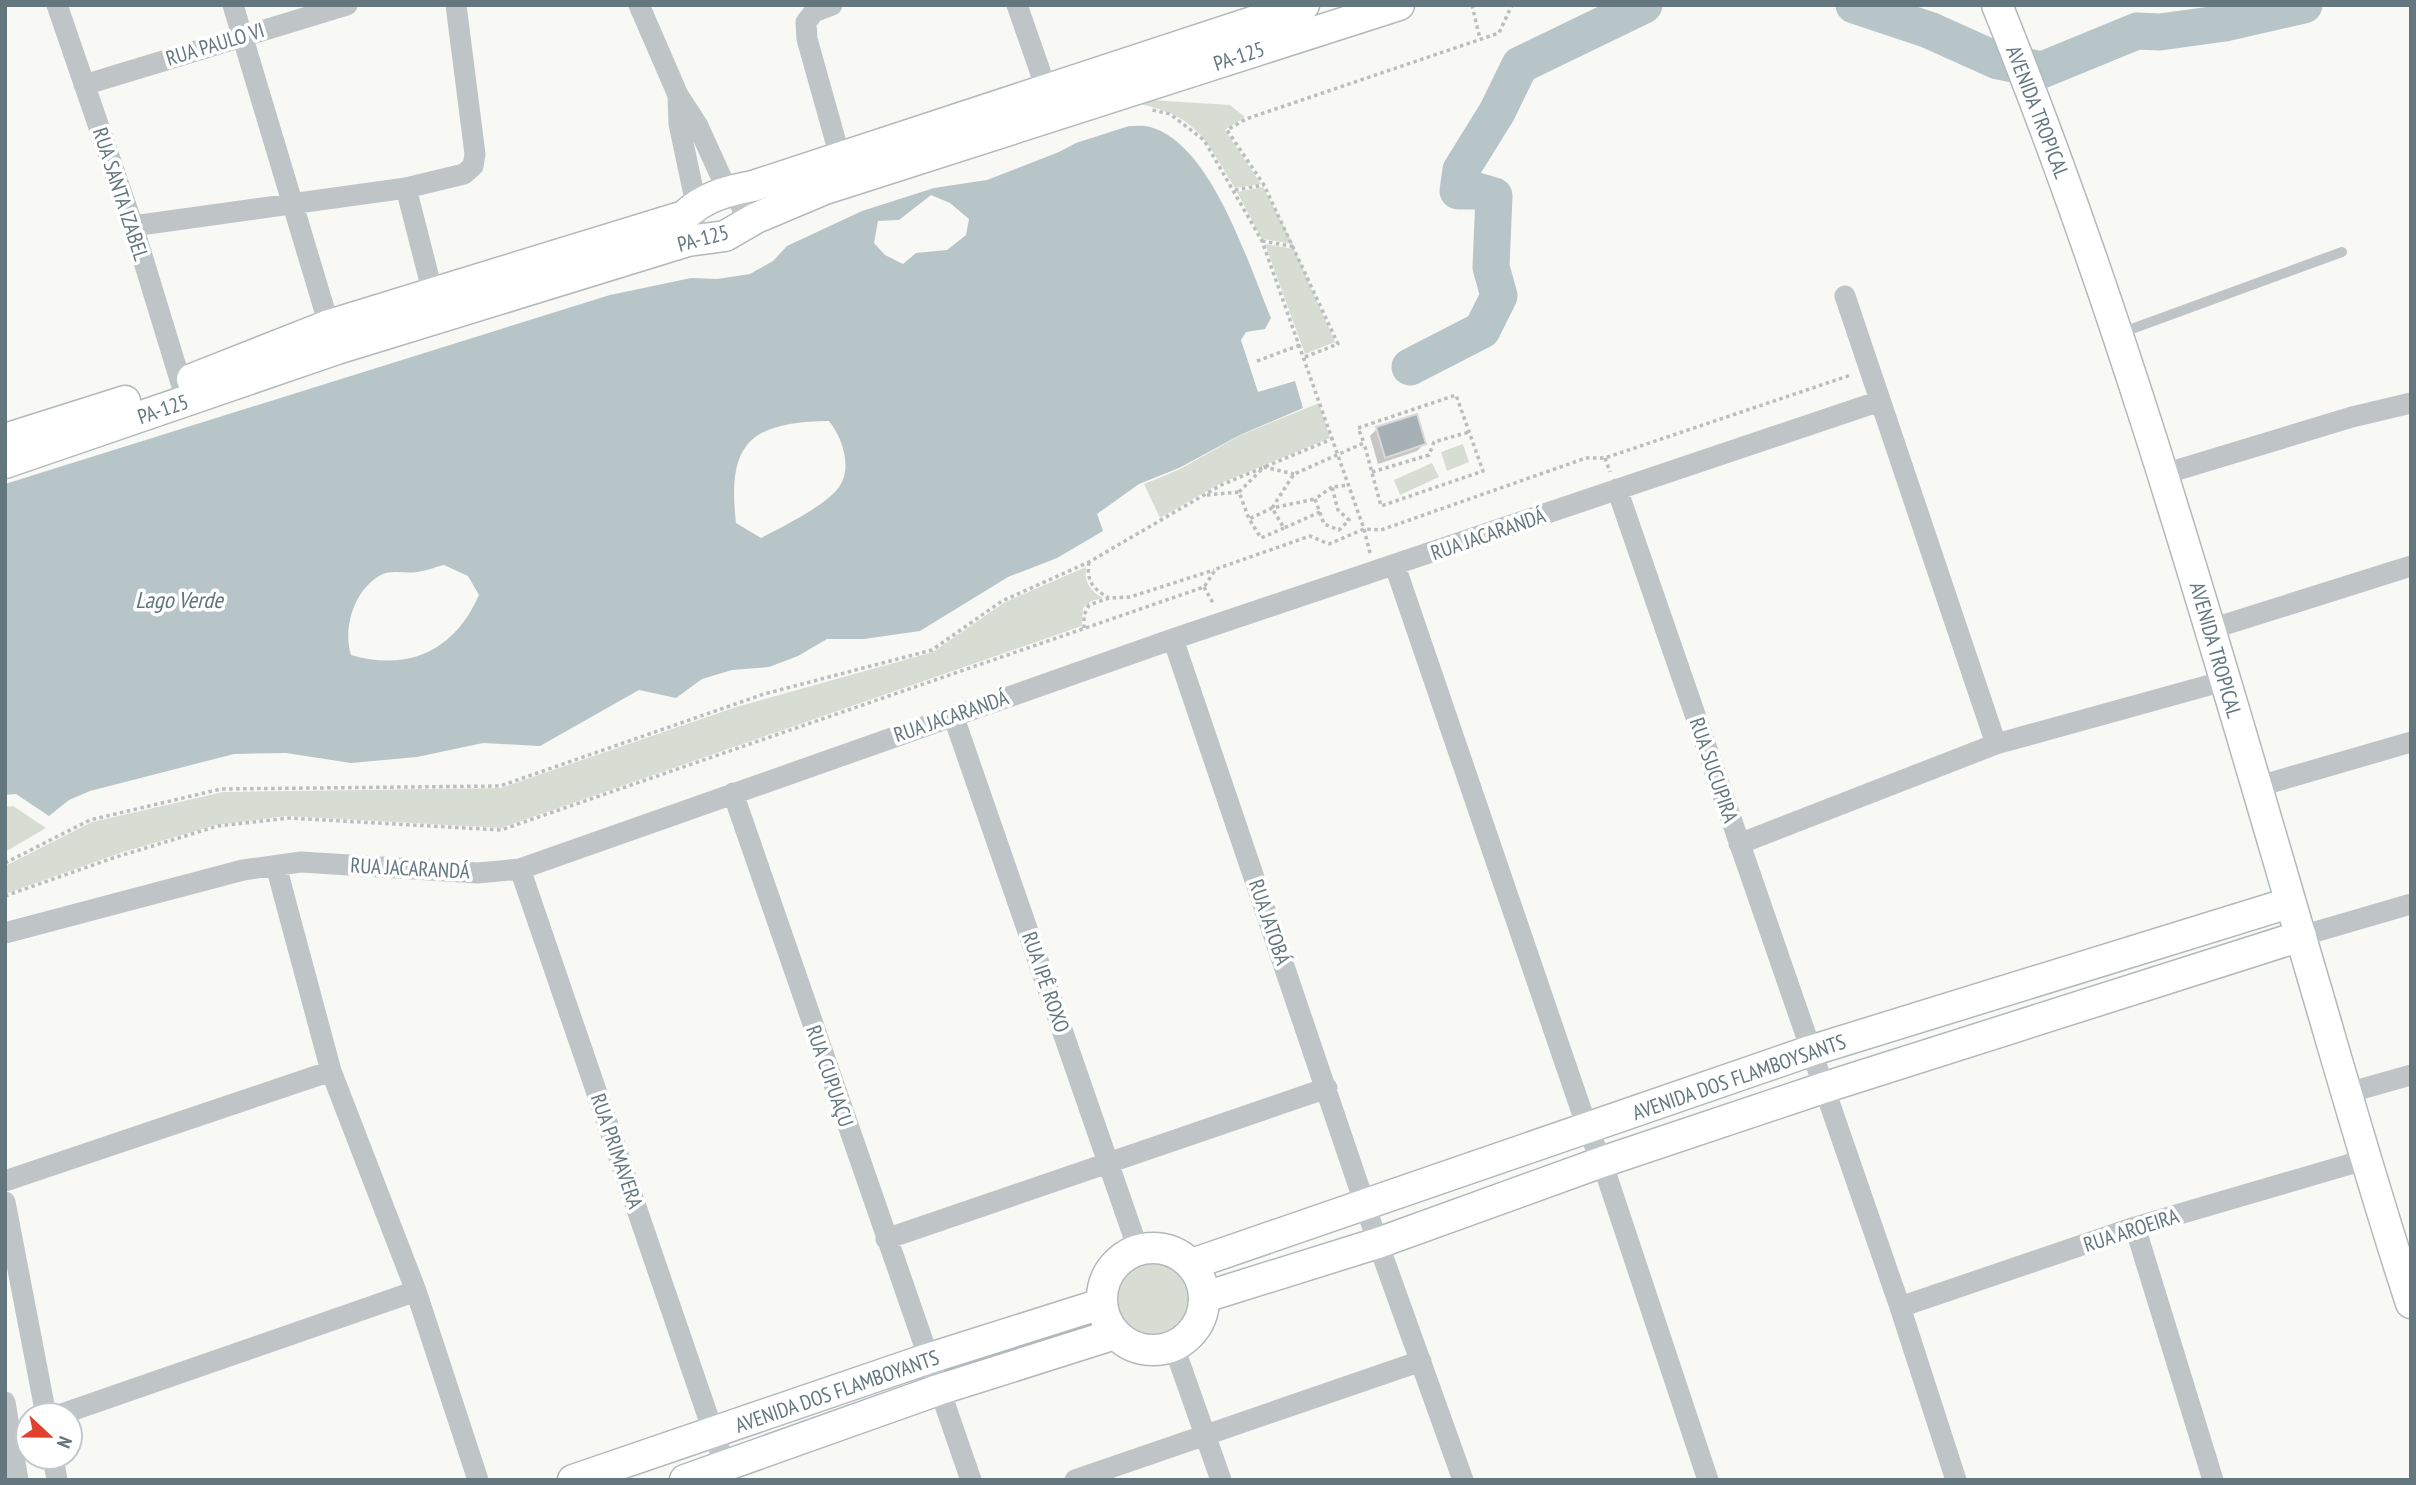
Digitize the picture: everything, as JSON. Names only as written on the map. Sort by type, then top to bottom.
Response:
[{"type":"street","name":"RUA SANTA IZABEL","points":[[57,5],[133,226],[181,383]]},
{"type":"street","points":[[233,5],[329,325]]},
{"type":"street","name":"RUA PAULO VI","points":[[84,85],[347,5]]},
{"type":"street","points":[[133,226],[407,188],[464,174],[473,166],[475,154],[456,5]]},
{"type":"street","points":[[639,5],[678,95],[695,120],[727,190],[740,200],[743,207],[741,226]]},
{"type":"street","points":[[832,5],[814,12],[806,22],[807,39],[840,157]]},
{"type":"street","name":"PA-125","points":[[5,439],[181,383],[329,325],[684,216],[696,204],[727,190],[753,186],[1304,5]]},
{"type":"street","name":"PA-125","points":[[5,463],[337,349],[688,241],[725,236],[741,226],[825,190],[1398,5]]},
{"type":"street","name":"AVENIDA TROPICAL","points":[[1997,5],[2033,93],[2164,474],[2347,1093],[2364,1160],[2402,1246],[2411,1303]]},
{"type":"street","points":[[1022,7],[1046,91]]},
{"type":"street","points":[[678,95],[680,124],[696,204],[696,224],[708,239]]},
{"type":"street","points":[[407,188],[431,286]]},
{"type":"street","points":[[1845,296],[1996,744]]},
{"type":"street","name":"RUA JACARANDÁ","points":[[5,933],[243,870],[302,862],[478,873],[520,869],[1173,639],[1880,401]]},
{"type":"street","points":[[2164,474],[2352,417],[2411,403]]},
{"type":"street","name":"RUA SUCUPIRA","points":[[1617,489],[1900,1307],[1956,1480]]},
{"type":"street","points":[[1395,566],[1588,1129],[1602,1162],[1708,1480]]},
{"type":"street","points":[[2211,629],[2411,566]]},
{"type":"street","name":"RUA JATOBÁ","points":[[1173,639],[1378,1243]]},
{"type":"street","points":[[1739,844],[1996,744],[2224,681]]},
{"type":"street","name":"RUA IPÊ ROXO","points":[[953,715],[1138,1249]]},
{"type":"street","points":[[2256,787],[2411,743]]},
{"type":"street","name":"RUA CUPUAÇU","points":[[733,793],[938,1390]]},
{"type":"street","points":[[276,866],[331,1071],[416,1291],[478,1480]]},
{"type":"street","name":"RUA PRIMAVERA","points":[[520,869],[725,1466]]},
{"type":"street","name":"AVENIDA DOS FLAMBOYSANTS","points":[[1192,1264],[1810,1051],[2289,903]]},
{"type":"street","points":[[2301,936],[2411,904]]},
{"type":"street","name":"AVENIDA DOS FLAMBOYSANTS","points":[[1205,1297],[1378,1243],[1602,1162],[1823,1088],[2301,936]]},
{"type":"street","points":[[5,1181],[331,1071]]},
{"type":"street","points":[[2347,1093],[2411,1075]]},
{"type":"street","points":[[886,1239],[1327,1088]]},
{"type":"street","name":"RUA AROEIRA","points":[[1900,1307],[2136,1227],[2364,1160]]},
{"type":"street","points":[[5,1202],[43,1401]]},
{"type":"street","points":[[2136,1227],[2213,1480]]},
{"type":"street","points":[[1378,1243],[1463,1480]]},
{"type":"street","points":[[1158,1247],[1177,1252],[1192,1264],[1202,1280],[1205,1297],[1202,1318],[1190,1335],[1174,1347],[1142,1350],[1127,1344],[1115,1334],[1106,1320],[1101,1304],[1103,1286],[1110,1270],[1122,1257],[1138,1249],[1158,1247]]},
{"type":"street","points":[[84,1406],[416,1291]]},
{"type":"street","name":"AVENIDA DOS FLAMBOYANTS","points":[[573,1480],[927,1359],[1101,1304]]},
{"type":"street","name":"AVENIDA DOS FLAMBOYANTS","points":[[685,1480],[938,1390],[1115,1334]]},
{"type":"street","points":[[1174,1347],[1221,1480]]},
{"type":"street","points":[[1074,1480],[1421,1361]]},
{"type":"street","points":[[938,1390],[971,1480]]},
{"type":"street","points":[[5,1402],[8,1434],[18,1480]]},
{"type":"lane","points":[[2118,334],[2342,252]]},
{"type":"path","points":[[1472,5],[1480,40]]},
{"type":"path","points":[[1305,356],[1338,344],[1296,247],[1264,185],[1227,130],[1246,119],[1499,33],[1512,5]]},
{"type":"path","points":[[1170,114],[1203,140],[1262,241],[1305,356],[1364,529]]},
{"type":"path","points":[[1234,190],[1264,185]]},
{"type":"path","points":[[1262,241],[1296,247]]},
{"type":"path","points":[[1257,361],[1300,345]]},
{"type":"path","points":[[1084,628],[1084,615],[1089,605],[1109,598],[1130,597],[1310,536],[1329,544],[1364,529],[1381,530],[1586,458],[1605,458],[1869,369]]},
{"type":"path","points":[[1456,396],[1483,471],[1381,506],[1364,443],[1358,428],[1456,396]]},
{"type":"path","points":[[1372,472],[1429,455],[1434,442],[1469,432]]},
{"type":"path","points":[[5,863],[90,820],[221,789],[500,786],[764,694],[932,650],[1002,601],[1089,562],[1203,495],[1332,439]]},
{"type":"path","points":[[1264,467],[1294,474],[1338,457],[1364,443]]},
{"type":"path","points":[[1203,495],[1239,492],[1264,467]]},
{"type":"path","points":[[1272,508],[1294,474]]},
{"type":"path","points":[[1250,519],[1272,508],[1315,499],[1332,487],[1349,485]]},
{"type":"path","points":[[1315,499],[1324,524],[1339,530],[1349,520],[1338,510],[1332,487]]},
{"type":"path","points":[[1239,492],[1261,538],[1320,512]]},
{"type":"path","points":[[1272,508],[1284,528]]},
{"type":"path","points":[[1089,562],[1087,578],[1109,598]]},
{"type":"path","points":[[5,896],[113,858],[219,826],[289,818],[501,830],[1204,587],[1216,569]]},
{"type":"shaded area","points":[[1151,100],[1230,105],[1245,117],[1225,130],[1261,184],[1235,188],[1216,156],[1188,124],[1160,109],[1140,104]]},
{"type":"shaded area","points":[[1263,187],[1293,244],[1262,239],[1237,192]]},
{"type":"shaded area","points":[[1265,244],[1294,249],[1335,342],[1305,354]]},
{"type":"shaded area","points":[[1319,403],[1330,438],[1221,483],[1160,518],[1144,484],[1178,470],[1241,435]]},
{"type":"shaded area","points":[[1463,444],[1469,462],[1447,471],[1441,452]]},
{"type":"shaded area","points":[[1432,463],[1439,477],[1400,495],[1394,480]]},
{"type":"shaded area","points":[[1086,567],[1089,586],[1103,598],[1091,601],[1083,608],[1082,626],[501,828],[287,816],[216,825],[123,852],[5,894],[5,866],[92,822],[223,792],[501,788],[736,707],[933,652],[1005,602]]},
{"type":"shaded area","points":[[13,806],[46,828],[5,852],[5,807]]},
{"type":"shaded area","points":[[1145,1262],[1161,1262],[1175,1268],[1186,1279],[1192,1293],[1192,1309],[1186,1323],[1175,1334],[1161,1340],[1145,1340],[1131,1334],[1120,1323],[1114,1309],[1114,1293],[1120,1279],[1131,1268]]},
{"type":"water","name":"Lago Verde","points":[[1129,126],[1145,126],[1172,138],[1192,156],[1225,209],[1271,318],[1265,329],[1246,332],[1241,340],[1258,392],[1295,381],[1303,408],[1240,435],[1179,468],[1139,484],[1097,514],[1103,531],[1057,558],[1008,577],[920,631],[864,639],[827,639],[798,656],[769,667],[732,670],[702,679],[676,698],[639,690],[540,746],[483,743],[417,757],[351,763],[286,753],[234,754],[90,791],[69,800],[49,816],[16,794],[5,795],[5,484],[610,295],[691,278],[717,279],[750,274],[773,261],[787,246],[862,211],[934,188],[987,180],[1076,143]],"holes":[[[931,195],[950,203],[969,219],[966,235],[947,250],[916,253],[903,264],[885,255],[874,243],[878,221],[899,220]],[[829,421],[842,444],[845,462],[843,479],[833,494],[824,501],[803,516],[761,538],[736,523],[735,474],[740,456],[749,443],[762,433],[779,426]],[[444,565],[468,576],[479,595],[457,630],[443,643],[411,658],[392,661],[351,655],[349,623],[363,591],[379,576],[417,572]]]},
{"type":"building","points":[[1417,414],[1426,444],[1385,458],[1376,427]]},
{"type":"waterway","points":[[1410,367],[1482,330],[1499,296],[1491,267],[1494,196],[1477,191],[1458,191],[1461,170],[1497,112],[1520,65],[1644,5]]},
{"type":"waterway","points":[[1854,5],[1929,30],[1998,61],[2042,70],[2137,31],[2160,32],[2225,23],[2304,5]]}]
